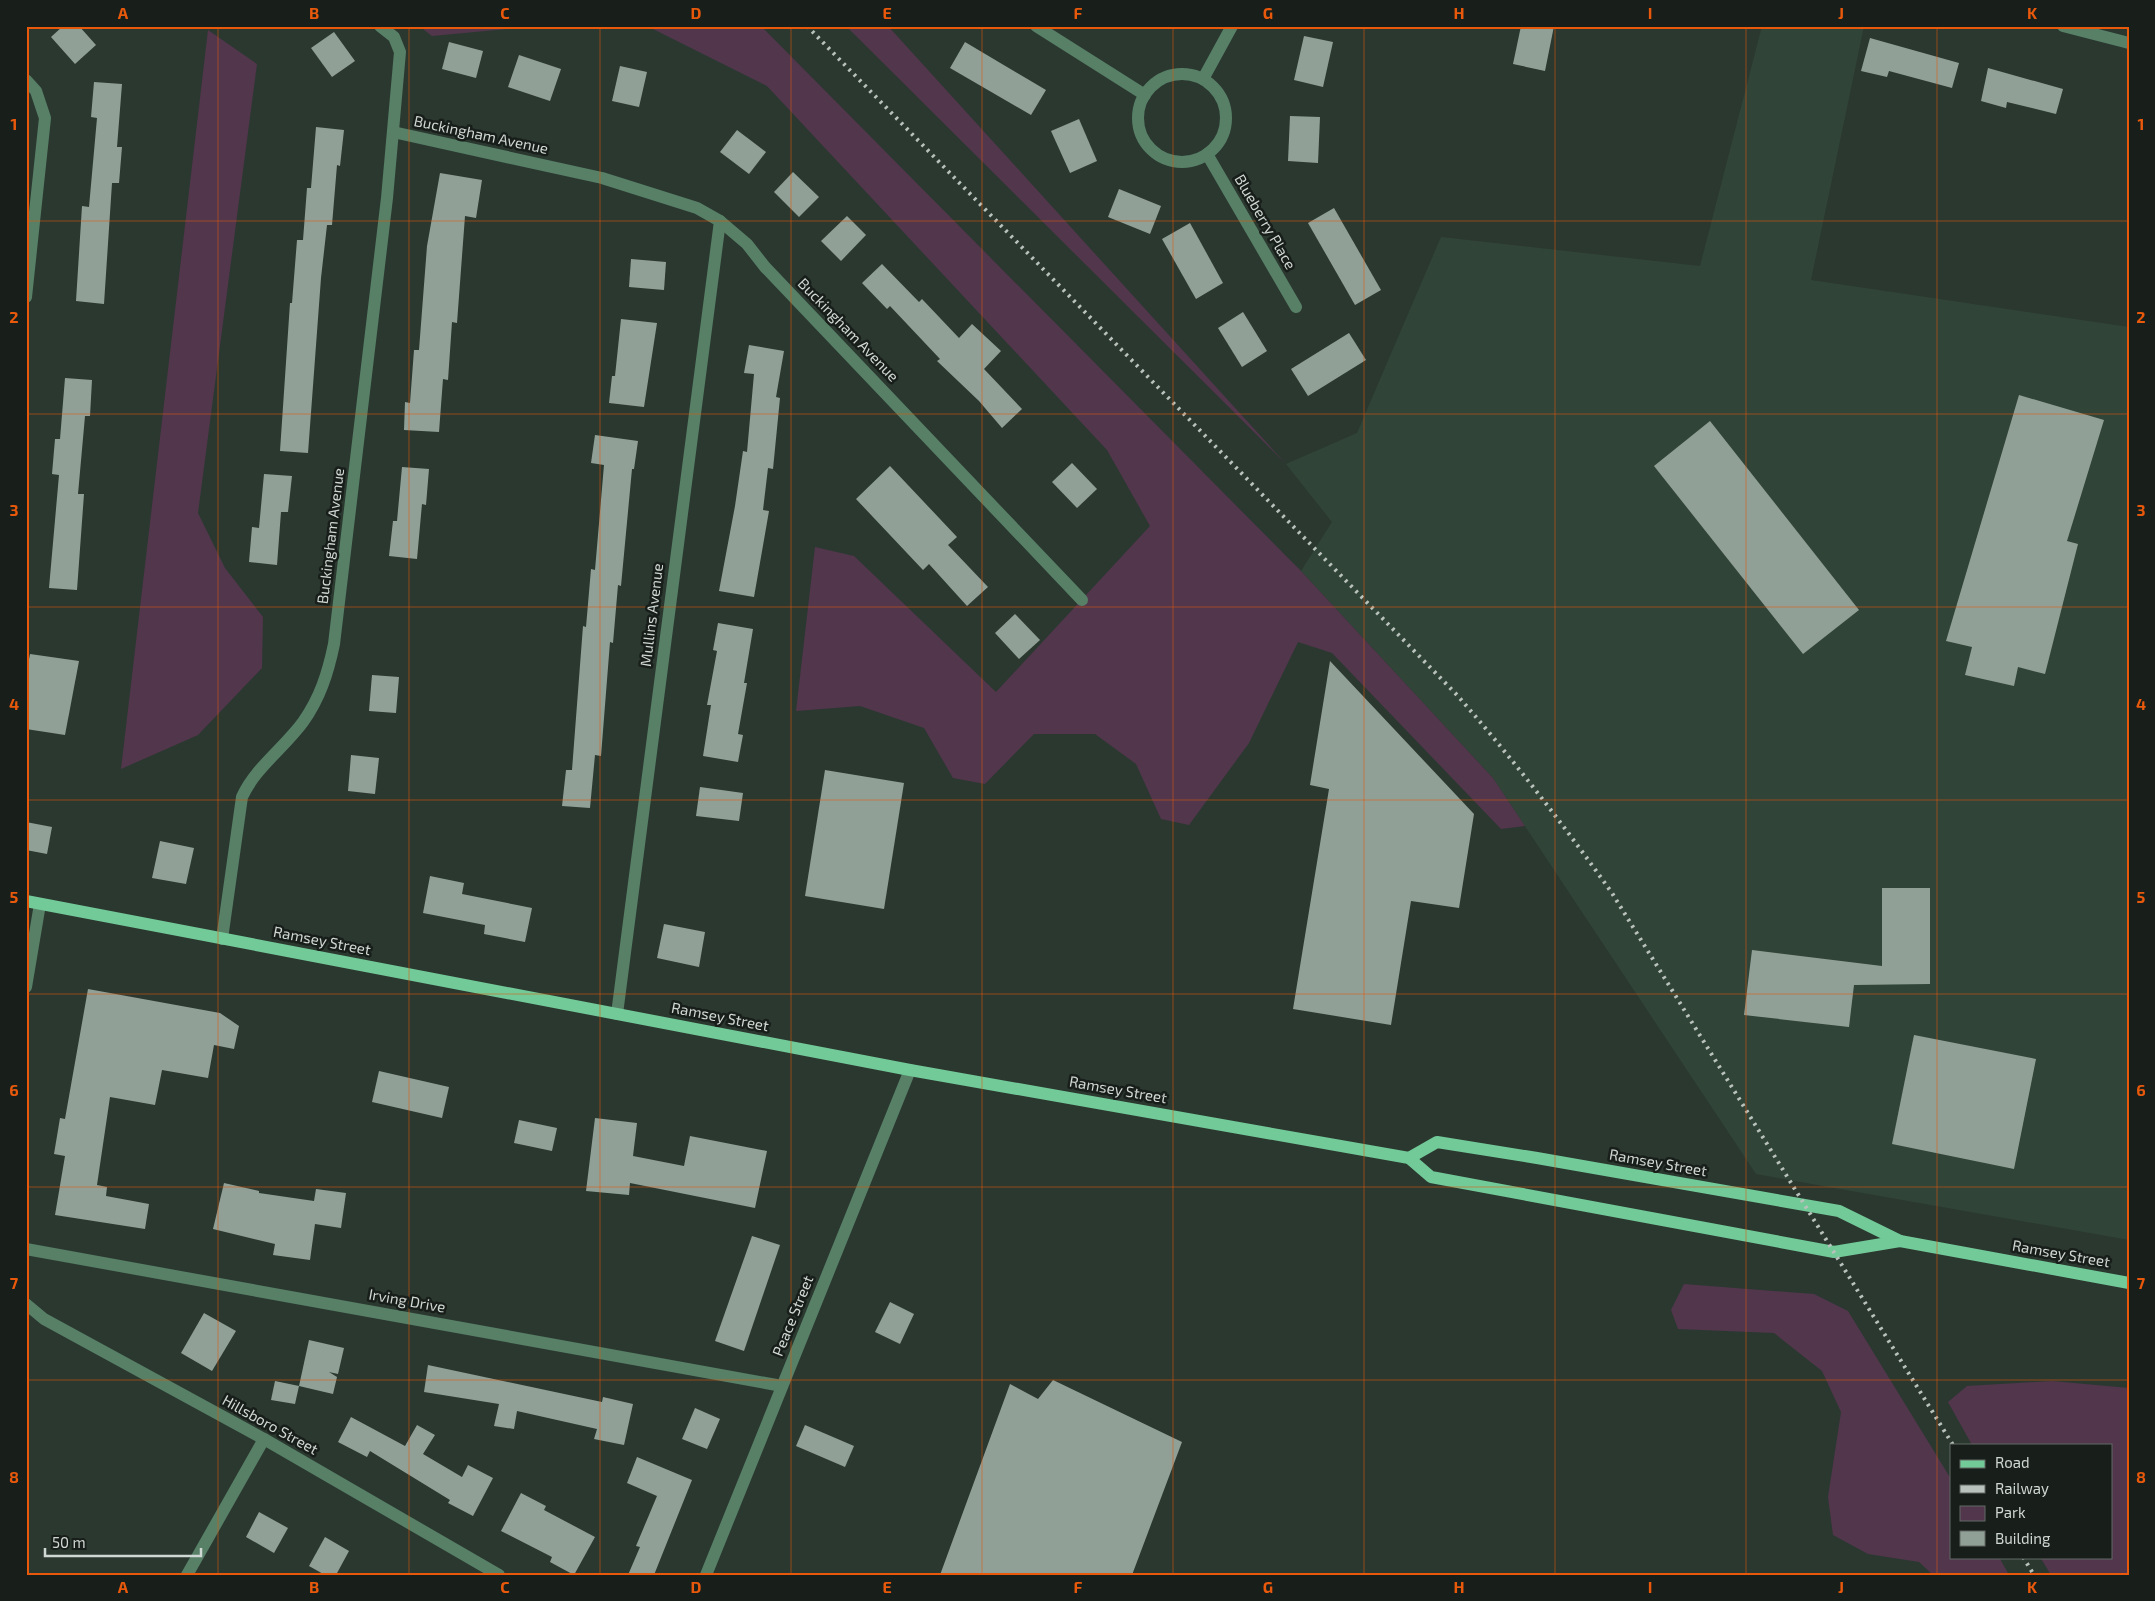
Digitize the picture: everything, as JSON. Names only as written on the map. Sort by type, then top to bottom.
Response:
[{"type":"main road","name":"Ramsey Street","points":[[26,901],[910,1070],[1409,1158],[1431,1177],[1834,1252],[1900,1241]]},
{"type":"main road","name":"Ramsey Street","points":[[1409,1158],[1437,1142],[1537,1158],[1839,1211],[1900,1241],[2129,1283]]},
{"type":"street","points":[[380,26],[394,37],[400,52],[393,132]]},
{"type":"street","points":[[1036,26],[1098,64],[1144,96]]},
{"type":"street","points":[[1203,79],[1232,26]]},
{"type":"street","points":[[2063,26],[2129,43]]},
{"type":"street","points":[[1179,74],[1194,75],[1203,79],[1217,91],[1224,103],[1226,117],[1224,132],[1217,144],[1207,154],[1195,160],[1169,160],[1158,154],[1148,145],[1142,134],[1138,121],[1144,96],[1154,84],[1166,77],[1179,74]]},
{"type":"street","points":[[26,80],[36,91],[45,118],[26,297]]},
{"type":"street","name":"Buckingham Avenue","points":[[222,938],[242,797],[248,784],[302,723],[318,699],[328,672],[334,644],[393,132],[602,178],[697,208],[720,221],[747,244],[765,267],[1082,600]]},
{"type":"street","name":"Blueberry Place","points":[[1207,154],[1296,306]]},
{"type":"street","name":"Mullins Avenue","points":[[617,1014],[720,221]]},
{"type":"street","points":[[26,987],[40,904]]},
{"type":"street","name":"Peace Street","points":[[706,1575],[910,1070]]},
{"type":"street","name":"Irving Drive","points":[[26,1249],[782,1386]]},
{"type":"street","name":"Hillsboro Street","points":[[26,1304],[44,1320],[264,1440],[499,1575]]},
{"type":"street","points":[[187,1575],[264,1440]]},
{"type":"shaded area","points":[[1762,26],[1864,26],[1811,280],[2129,327],[2129,1240],[1756,1174],[1493,778],[1301,571],[1332,522],[1286,464],[1357,433],[1441,237],[1700,266]]},
{"type":"green space","points":[[419,26],[541,26],[432,36]]},
{"type":"green space","points":[[647,26],[761,26],[1301,571],[1493,778],[1525,826],[1501,829],[1332,653],[1298,642],[1249,743],[1189,825],[1161,819],[1136,764],[1095,734],[1034,734],[985,784],[953,778],[924,728],[860,706],[796,711],[815,547],[854,556],[996,692],[1150,526],[1107,450],[767,86]]},
{"type":"green space","points":[[846,26],[888,26],[1286,464]]},
{"type":"green space","points":[[208,30],[257,64],[198,513],[225,568],[263,617],[262,668],[198,735],[121,769]]},
{"type":"green space","points":[[1684,1284],[1814,1294],[1848,1311],[1950,1477],[1950,1558],[2000,1558],[2009,1575],[1933,1575],[1919,1562],[1868,1554],[1833,1535],[1828,1497],[1841,1412],[1822,1371],[1774,1333],[1678,1329],[1671,1310]]},
{"type":"green space","points":[[2052,1381],[2129,1388],[2129,1575],[2051,1575],[2041,1558],[2112,1558],[2112,1444],[1971,1444],[1948,1402],[1967,1386]]},
{"type":"building","points":[[63,26],[79,26],[96,45],[75,64],[51,37]]},
{"type":"building","points":[[1521,26],[1554,26],[1545,71],[1513,64]]},
{"type":"building","points":[[334,32],[355,61],[332,77],[311,48]]},
{"type":"building","points":[[1304,36],[1333,42],[1323,87],[1294,80]]},
{"type":"building","points":[[1870,38],[1959,63],[1952,88],[1889,71],[1887,77],[1861,71]]},
{"type":"building","points":[[449,42],[483,51],[476,78],[442,69]]},
{"type":"building","points":[[965,42],[1046,90],[1031,115],[950,68]]},
{"type":"building","points":[[519,55],[561,69],[550,101],[508,87]]},
{"type":"building","points":[[620,66],[647,72],[639,107],[612,101]]},
{"type":"building","points":[[1988,68],[2063,89],[2056,114],[2007,102],[2006,108],[1981,101]]},
{"type":"building","points":[[94,82],[122,84],[117,147],[122,147],[119,183],[112,183],[104,304],[76,301],[82,206],[89,207],[97,118],[91,117]]},
{"type":"building","points":[[1290,116],[1320,117],[1318,163],[1288,161]]},
{"type":"building","points":[[1079,119],[1097,161],[1070,173],[1051,131]]},
{"type":"building","points":[[316,127],[344,130],[340,166],[337,165],[332,225],[327,225],[321,278],[308,453],[280,451],[290,303],[292,303],[297,240],[303,240],[307,188],[311,188]]},
{"type":"building","points":[[737,130],[766,152],[749,174],[720,152]]},
{"type":"building","points":[[793,172],[819,197],[799,217],[774,192]]},
{"type":"building","points":[[440,173],[482,180],[476,218],[465,216],[457,323],[452,322],[448,380],[443,379],[439,432],[404,430],[405,402],[410,403],[414,350],[419,350],[427,246]]},
{"type":"building","points":[[1119,189],[1161,206],[1150,234],[1108,217]]},
{"type":"building","points":[[1334,208],[1381,290],[1355,305],[1308,223]]},
{"type":"building","points":[[847,216],[866,235],[841,261],[821,241]]},
{"type":"building","points":[[1190,223],[1223,283],[1196,299],[1162,239]]},
{"type":"building","points":[[631,259],[666,262],[664,290],[629,287]]},
{"type":"building","points":[[882,264],[919,302],[922,299],[959,338],[972,324],[1001,351],[984,369],[1022,409],[1002,428],[979,401],[937,361],[940,359],[890,306],[887,309],[862,283]]},
{"type":"building","points":[[1243,312],[1267,351],[1242,367],[1218,328]]},
{"type":"building","points":[[621,319],[657,323],[644,407],[609,403],[612,376],[615,376]]},
{"type":"building","points":[[1349,333],[1366,360],[1308,396],[1291,369]]},
{"type":"building","points":[[749,345],[784,351],[776,397],[780,398],[773,469],[768,468],[763,510],[769,511],[754,597],[719,591],[743,451],[747,452],[754,374],[744,373]]},
{"type":"building","points":[[65,378],[92,380],[90,416],[85,416],[78,494],[84,494],[77,590],[49,588],[59,475],[52,474],[55,439],[60,439]]},
{"type":"building","points":[[2019,395],[2104,420],[2067,541],[2078,544],[2045,674],[2018,667],[2014,686],[1965,675],[1972,647],[1946,641]]},
{"type":"building","points":[[1710,421],[1859,610],[1803,654],[1654,466]]},
{"type":"building","points":[[595,435],[638,441],[634,469],[632,469],[621,586],[618,585],[613,643],[610,642],[601,756],[595,755],[590,808],[562,806],[566,770],[572,770],[583,626],[586,627],[591,569],[595,570],[604,465],[591,463]]},
{"type":"building","points":[[1072,463],[1097,489],[1077,508],[1052,482]]},
{"type":"building","points":[[890,466],[957,537],[948,545],[988,587],[967,606],[929,564],[923,570],[856,499]]},
{"type":"building","points":[[402,467],[429,469],[426,505],[422,504],[417,559],[389,556],[393,521],[397,521]]},
{"type":"building","points":[[264,474],[292,476],[288,512],[281,512],[277,565],[249,562],[252,527],[259,528]]},
{"type":"building","points":[[1015,614],[1040,640],[1019,659],[995,633]]},
{"type":"building","points":[[718,623],[753,629],[744,683],[747,683],[738,734],[743,735],[738,762],[703,756],[711,705],[707,705],[717,651],[713,650]]},
{"type":"building","points":[[30,654],[79,661],[65,735],[26,729],[26,676]]},
{"type":"building","points":[[1330,661],[1474,814],[1459,908],[1411,901],[1391,1025],[1293,1009],[1329,789],[1310,785]]},
{"type":"building","points":[[372,675],[399,677],[396,713],[369,711]]},
{"type":"building","points":[[351,755],[379,758],[375,794],[348,791]]},
{"type":"building","points":[[825,770],[904,783],[884,909],[805,896]]},
{"type":"building","points":[[700,787],[743,793],[739,821],[696,816]]},
{"type":"building","points":[[26,822],[52,827],[47,854],[26,850]]},
{"type":"building","points":[[160,841],[194,848],[186,884],[152,878]]},
{"type":"building","points":[[430,876],[464,883],[462,894],[532,908],[525,942],[484,934],[485,925],[423,913]]},
{"type":"building","points":[[1882,888],[1930,888],[1930,984],[1854,985],[1849,1027],[1744,1015],[1752,950],[1882,966]]},
{"type":"building","points":[[664,924],[705,932],[699,967],[657,958]]},
{"type":"building","points":[[88,989],[220,1013],[239,1026],[234,1049],[214,1045],[208,1078],[162,1070],[155,1105],[110,1097],[97,1185],[107,1187],[106,1196],[149,1204],[145,1229],[55,1215],[65,1156],[54,1154],[60,1118],[65,1119]]},
{"type":"building","points":[[1914,1035],[2036,1059],[2014,1169],[1892,1144]]},
{"type":"building","points":[[379,1071],[449,1087],[442,1118],[372,1102]]},
{"type":"building","points":[[595,1118],[637,1123],[633,1156],[684,1166],[690,1136],[767,1151],[755,1208],[630,1183],[629,1195],[586,1191]]},
{"type":"building","points":[[519,1120],[557,1128],[552,1151],[514,1143]]},
{"type":"building","points":[[224,1183],[259,1191],[259,1193],[314,1201],[316,1189],[346,1193],[341,1228],[315,1224],[310,1260],[273,1255],[275,1244],[213,1229]]},
{"type":"building","points":[[752,1236],[780,1245],[744,1351],[715,1341]]},
{"type":"building","points":[[890,1302],[914,1314],[900,1344],[875,1332]]},
{"type":"building","points":[[204,1313],[236,1331],[212,1371],[181,1353]]},
{"type":"building","points":[[309,1340],[344,1348],[338,1374],[329,1372],[337,1377],[333,1394],[299,1386]]},
{"type":"building","points":[[428,1365],[602,1402],[603,1397],[633,1404],[624,1445],[594,1439],[597,1429],[517,1411],[514,1429],[494,1426],[499,1404],[424,1392]]},
{"type":"building","points":[[1053,1380],[1182,1442],[1132,1575],[940,1575],[1010,1384],[1038,1399]]},
{"type":"building","points":[[275,1381],[299,1386],[295,1404],[271,1400]]},
{"type":"building","points":[[695,1408],[720,1419],[707,1449],[682,1439]]},
{"type":"building","points":[[351,1417],[405,1446],[417,1425],[435,1435],[423,1454],[462,1477],[468,1465],[493,1478],[473,1516],[448,1503],[450,1500],[370,1451],[367,1457],[338,1442]]},
{"type":"building","points":[[805,1425],[854,1446],[845,1467],[796,1446]]},
{"type":"building","points":[[637,1457],[692,1480],[654,1575],[628,1575],[640,1547],[636,1546],[657,1496],[627,1483]]},
{"type":"building","points":[[521,1493],[546,1506],[544,1510],[595,1537],[574,1575],[550,1562],[552,1557],[501,1531]]},
{"type":"building","points":[[259,1512],[288,1528],[274,1553],[246,1537]]},
{"type":"building","points":[[325,1537],[349,1551],[336,1575],[325,1575],[309,1566]]},
{"type":"railway","points":[[807,26],[1457,695],[1517,767],[1612,893],[1952,1444]]},
{"type":"railway","points":[[2024,1558],[2034,1575]]}]
